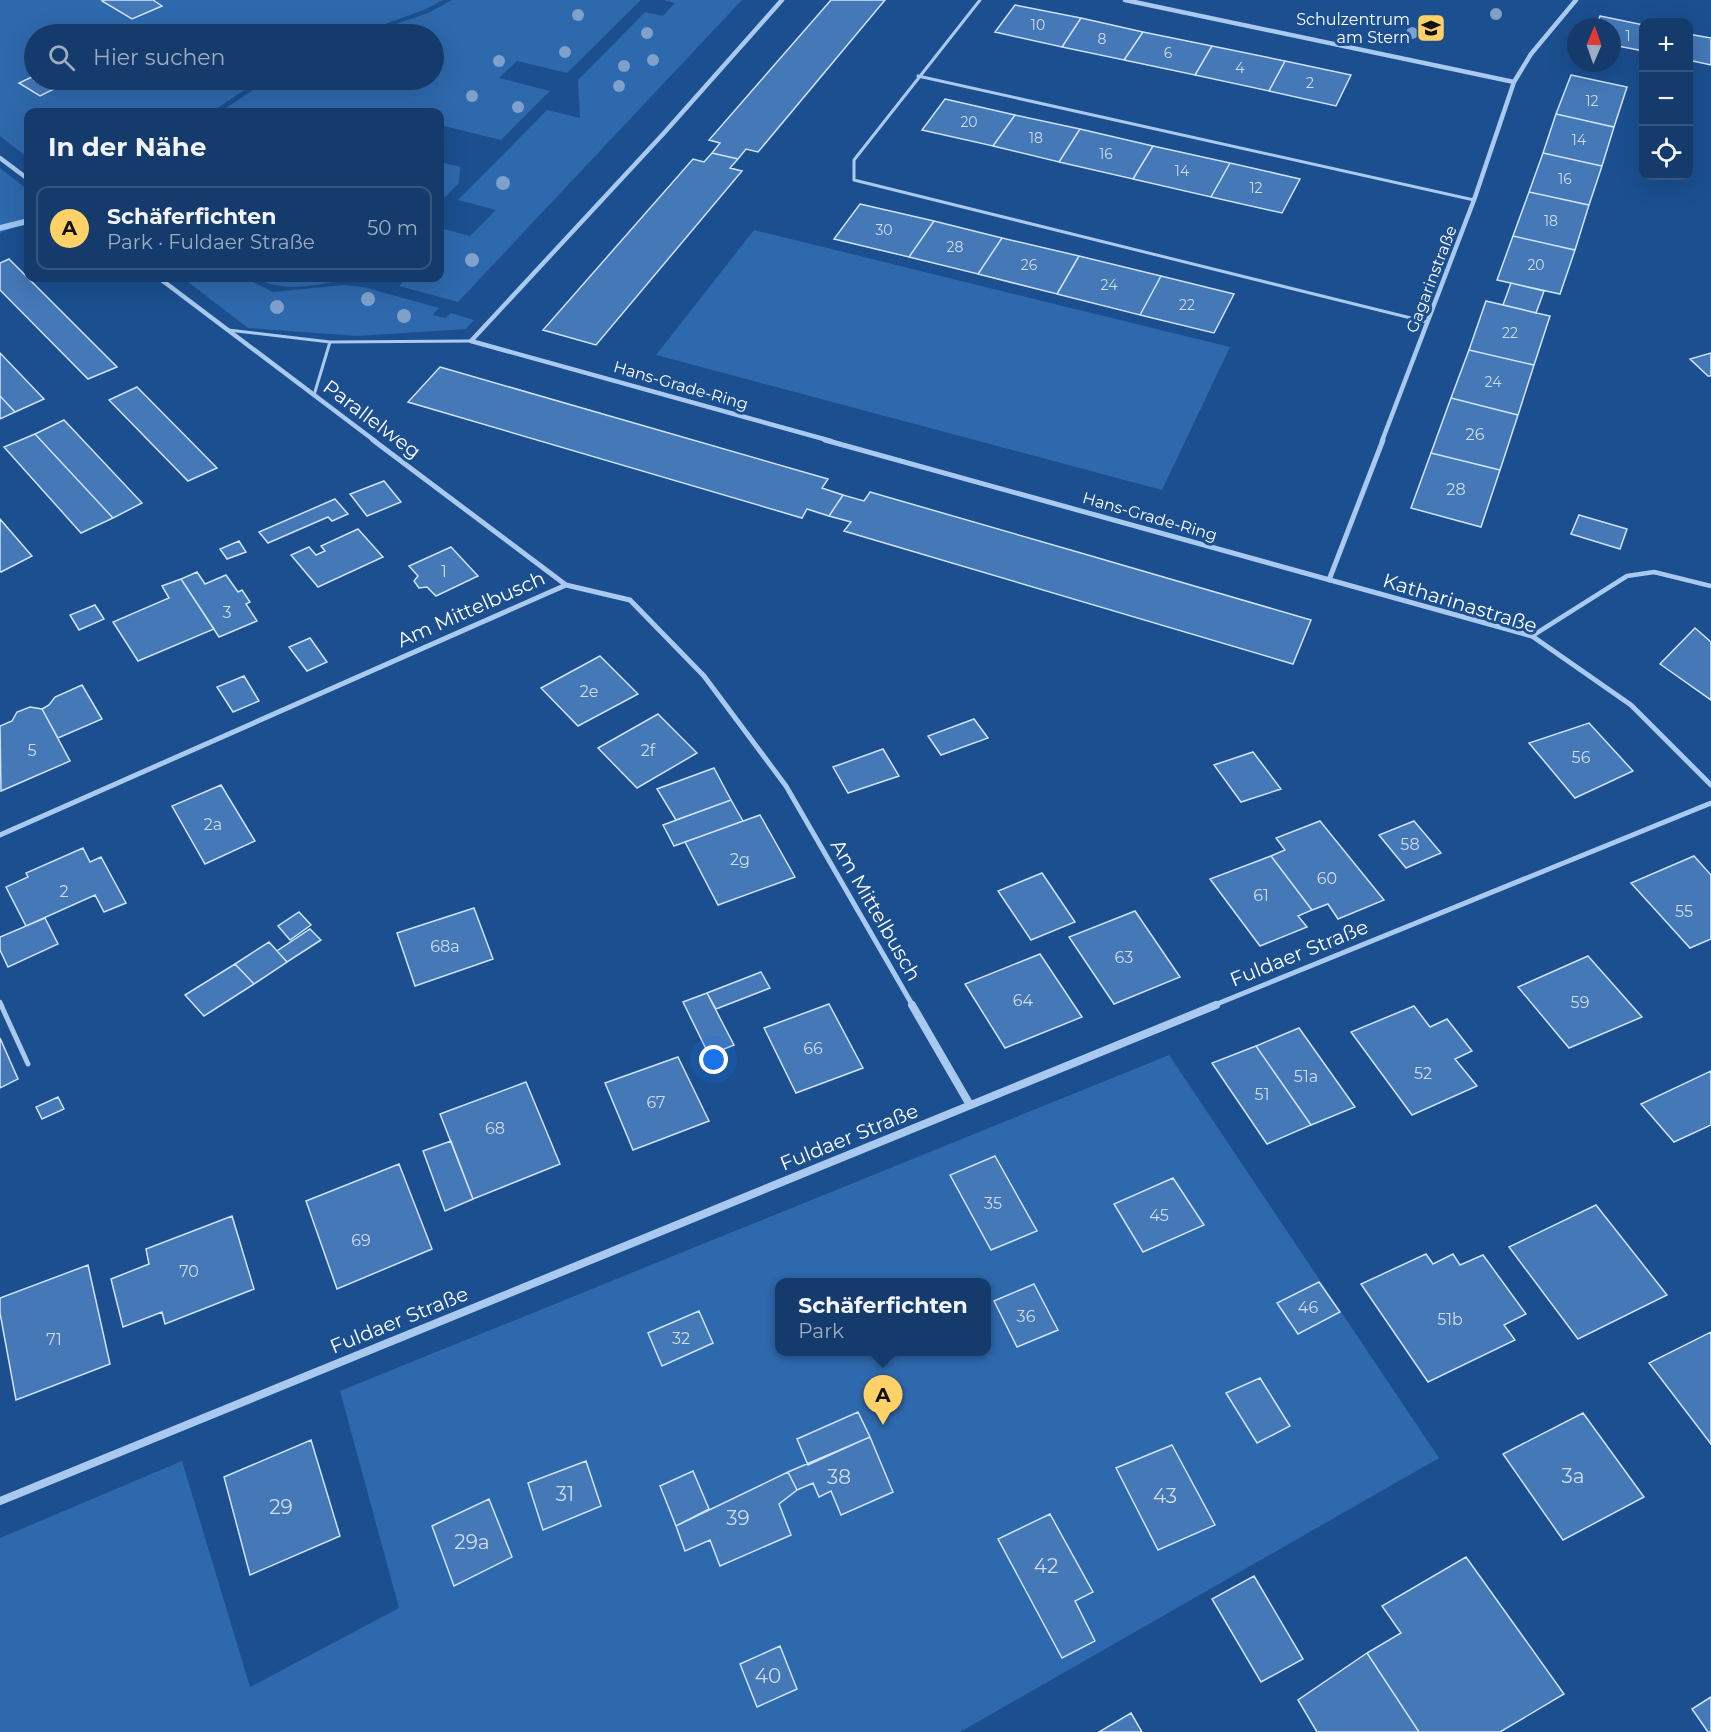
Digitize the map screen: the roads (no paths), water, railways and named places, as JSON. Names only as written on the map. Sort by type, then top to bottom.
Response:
[{"type":"street","points":[[471,341],[664,133],[782,0]]},
{"type":"street","points":[[1125,0],[1514,82]]},
{"type":"street","name":"Gagarinstraße","points":[[1329,580],[1474,200],[1514,82],[1531,54],[1576,0]]},
{"type":"street","points":[[0,158],[24,176]]},
{"type":"street","name":"Parallelweg","points":[[164,282],[566,585]]},
{"type":"street","name":"Hans-Grade-Ring","points":[[471,341],[1329,580]]},
{"type":"street","name":"Katharinastraße","points":[[1329,580],[1532,636],[1632,705],[1711,785]]},
{"type":"street","name":"Am Mittelbusch","points":[[0,835],[566,585],[630,600],[704,676],[786,786],[970,1105]]},
{"type":"street","name":"Fuldaer Straße","points":[[0,1501],[1711,803]]},
{"type":"lane","points":[[980,0],[854,160],[854,180],[1427,322]]},
{"type":"lane","points":[[918,76],[1474,200]]},
{"type":"lane","points":[[228,330],[330,342],[471,341]]},
{"type":"lane","points":[[314,395],[330,342]]},
{"type":"lane","points":[[1532,636],[1627,576],[1654,572],[1711,586]]},
{"type":"lane","points":[[0,1002],[28,1064]]},
{"type":"waterway","points":[[0,228],[24,222]]},
{"type":"place","name":"Schulzentrum am Stern","points":[[1431,28]]},
{"type":"place","name":"Schäferfichten","points":[[883,1425]]}]
